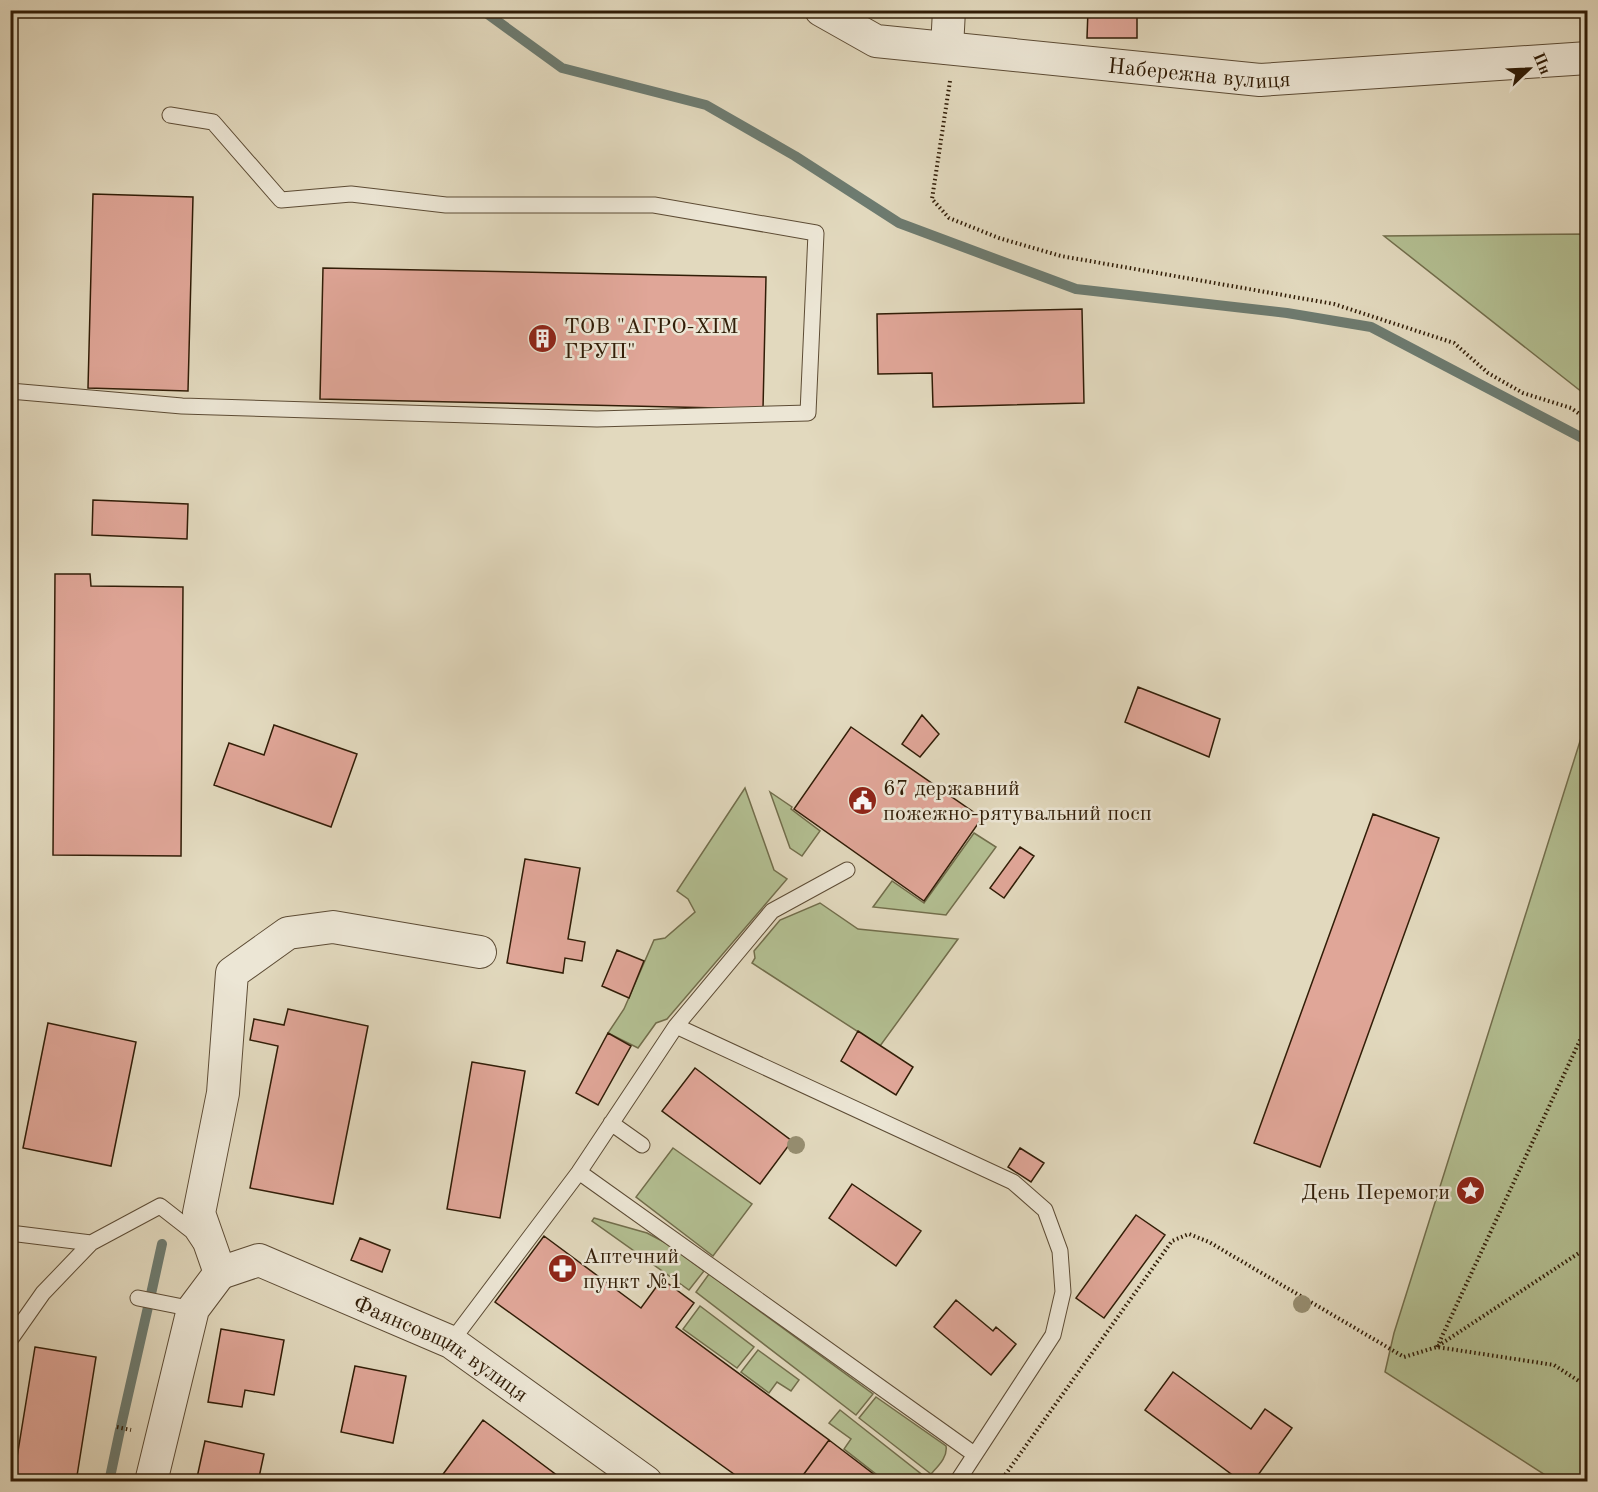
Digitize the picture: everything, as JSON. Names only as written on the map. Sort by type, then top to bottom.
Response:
[{"type":"street","name":"Набережна вулиця","points":[[821,10],[876,41],[1260,80],[1587,58]]},
{"type":"street","points":[[947,48],[949,10]]},
{"type":"street","points":[[151,1482],[193,1309],[220,1273],[199,1213],[223,1093],[232,973],[288,933],[333,927],[480,952]]},
{"type":"street","name":"Фаянсовщик вулиця","points":[[220,1273],[259,1260],[451,1342],[646,1482]]},
{"type":"lane","points":[[10,391],[182,406],[585,418],[808,413],[816,233],[654,205],[446,206],[351,194],[281,200],[213,122],[170,115]]},
{"type":"lane","points":[[451,1342],[579,1172],[676,1026],[772,911],[847,870]]},
{"type":"lane","points":[[676,1026],[1013,1182],[1045,1210],[1060,1251],[1063,1292],[1053,1335],[957,1482]]},
{"type":"lane","points":[[611,1123],[642,1145]]},
{"type":"lane","points":[[579,1172],[974,1454]]},
{"type":"lane","points":[[10,1340],[44,1293],[91,1243],[160,1206],[192,1231],[220,1273]]},
{"type":"lane","points":[[10,1233],[91,1243]]},
{"type":"lane","points":[[138,1298],[193,1309]]},
{"type":"path","points":[[947,48],[950,78],[932,199],[950,218],[999,238],[1061,255],[1334,304],[1454,343],[1488,373],[1523,393],[1571,408],[1587,420]]},
{"type":"path","points":[[1437,1347],[1587,1023]]},
{"type":"path","points":[[999,1482],[1172,1241],[1189,1234],[1209,1242],[1404,1357],[1437,1347],[1587,1247]]},
{"type":"path","points":[[1437,1347],[1554,1365],[1587,1387]]},
{"type":"path","points":[[117,1427],[126,1429]]},
{"type":"green space","points":[[1587,234],[1587,396],[1384,236]]},
{"type":"green space","points":[[1587,719],[1588,1481],[1556,1482],[1385,1372],[1394,1333]]},
{"type":"green space","points":[[745,788],[774,870],[787,879],[667,1019],[656,1023],[638,1048],[608,1033],[624,1009],[654,940],[665,938],[695,912],[688,899],[677,891]]},
{"type":"green space","points":[[770,792],[820,831],[802,856],[790,848]]},
{"type":"green space","points":[[974,833],[996,847],[946,915],[873,907],[892,881],[924,903]]},
{"type":"green space","points":[[820,903],[858,929],[958,939],[880,1046],[752,963],[755,958],[754,951],[780,920]]},
{"type":"green space","points":[[673,1148],[752,1204],[713,1256],[636,1197]]},
{"type":"green space","points":[[594,1218],[647,1233],[666,1243],[704,1271],[689,1290],[592,1221]]},
{"type":"green space","points":[[709,1274],[873,1394],[856,1415],[696,1292]]},
{"type":"green space","points":[[700,1306],[754,1347],[737,1368],[683,1329]]},
{"type":"green space","points":[[758,1350],[799,1380],[791,1391],[777,1382],[769,1393],[741,1372]]},
{"type":"green space","points":[[876,1397],[946,1446],[944,1458],[931,1474],[859,1418]]},
{"type":"green space","points":[[840,1410],[925,1477],[922,1481],[885,1481],[844,1449],[851,1439],[829,1423]]},
{"type":"building","points":[[1088,10],[1137,10],[1137,38],[1087,38]]},
{"type":"building","points":[[93,194],[193,197],[188,391],[88,388]]},
{"type":"building","name":"ТОВ \"АГРО-ХІМ ГРУП\"","points":[[323,268],[766,277],[763,409],[320,399]]},
{"type":"building","points":[[1082,309],[1084,403],[933,407],[932,373],[878,374],[877,314]]},
{"type":"building","points":[[93,500],[188,504],[187,539],[92,535]]},
{"type":"building","points":[[55,574],[90,574],[91,586],[183,587],[181,856],[53,855]]},
{"type":"building","points":[[1138,687],[1220,719],[1209,757],[1125,722]]},
{"type":"building","points":[[922,715],[939,734],[920,757],[902,744]]},
{"type":"building","points":[[274,725],[357,754],[331,827],[214,785],[229,743],[264,755]]},
{"type":"building","points":[[851,727],[982,818],[924,901],[794,809]]},
{"type":"building","points":[[1373,814],[1439,838],[1320,1167],[1254,1143]]},
{"type":"building","points":[[1020,847],[1034,856],[1004,898],[990,888]]},
{"type":"building","points":[[525,859],[580,868],[568,939],[585,942],[582,961],[565,958],[563,973],[507,963]]},
{"type":"building","points":[[617,950],[644,961],[629,998],[602,986]]},
{"type":"building","points":[[288,1009],[368,1026],[333,1204],[250,1188],[278,1046],[250,1040],[254,1019],[284,1025]]},
{"type":"building","points":[[48,1023],[136,1042],[111,1166],[23,1148]]},
{"type":"building","points":[[858,1031],[913,1067],[896,1095],[841,1061]]},
{"type":"building","points":[[608,1033],[631,1046],[598,1105],[576,1093]]},
{"type":"building","points":[[472,1062],[525,1071],[500,1218],[447,1209]]},
{"type":"building","points":[[695,1068],[792,1141],[760,1184],[662,1111]]},
{"type":"building","points":[[1020,1148],[1044,1163],[1031,1182],[1008,1167]]},
{"type":"building","points":[[852,1184],[921,1231],[896,1266],[829,1218]]},
{"type":"building","points":[[1136,1215],[1165,1235],[1104,1318],[1076,1298]]},
{"type":"building","points":[[544,1236],[641,1308],[662,1279],[694,1303],[676,1327],[829,1440],[798,1482],[745,1482],[495,1302]]},
{"type":"building","points":[[360,1238],[390,1250],[382,1272],[351,1260]]},
{"type":"building","points":[[956,1300],[993,1331],[996,1327],[1016,1344],[991,1375],[934,1327]]},
{"type":"building","points":[[221,1329],[284,1340],[274,1395],[245,1390],[242,1407],[208,1402]]},
{"type":"building","points":[[35,1347],[96,1357],[76,1482],[13,1482]]},
{"type":"building","points":[[355,1366],[406,1376],[393,1443],[341,1432]]},
{"type":"building","points":[[1173,1372],[1251,1429],[1265,1409],[1292,1428],[1253,1482],[1242,1482],[1145,1410]]},
{"type":"building","points":[[483,1420],[566,1482],[447,1482],[441,1477]]},
{"type":"building","points":[[829,1440],[884,1482],[798,1482]]},
{"type":"building","points":[[205,1441],[264,1454],[258,1482],[196,1482]]},
{"type":"waterway","points":[[482,10],[562,68],[706,105],[795,156],[899,223],[1076,289],[1287,313],[1371,327],[1588,441]]},
{"type":"waterway","points":[[151,1294],[162,1244]]},
{"type":"waterway","points":[[121,1426],[148,1307]]},
{"type":"waterway","points":[[109,1482],[120,1430]]},
{"type":"place","name":"ТОВ \"АГРО-ХІМ ГРУП\"","points":[[543,338]]},
{"type":"place","name":"67 державний пожежно-рятувальний посп","points":[[862,800]]},
{"type":"place","name":"День Перемоги","points":[[1471,1191]]},
{"type":"place","name":"Аптечний пункт №1","points":[[562,1268]]}]
